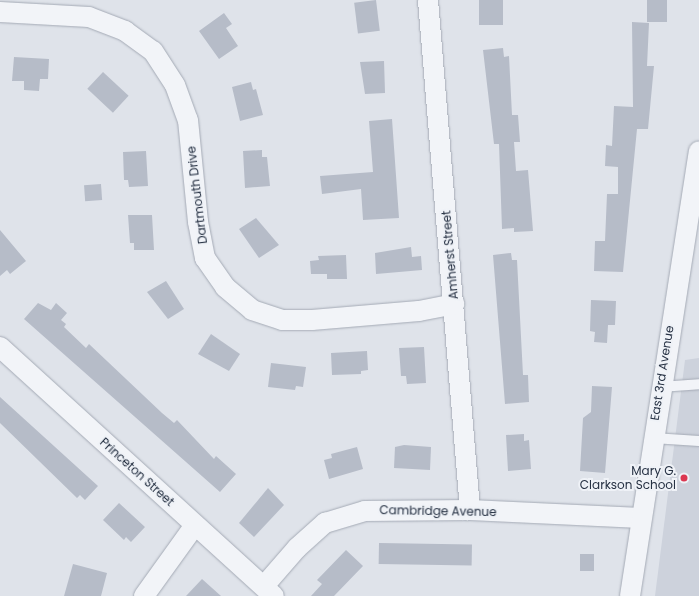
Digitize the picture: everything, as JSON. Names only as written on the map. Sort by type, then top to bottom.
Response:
[{"type":"street","name":"Amherst Street","points":[[428,0],[470,510]]},
{"type":"street","name":"Dartmouth Drive","points":[[0,12],[89,17],[125,31],[153,51],[175,85],[188,120],[198,222],[205,258],[225,287],[252,310],[282,320],[312,320],[419,311],[454,304]]},
{"type":"street","name":"East 3rd Avenue","points":[[630,596],[652,438],[699,151]]},
{"type":"street","name":"Princeton Street","points":[[0,347],[269,591]]},
{"type":"street","name":"Cambridge Avenue","points":[[269,591],[297,548],[325,523],[365,511],[470,510],[641,518]]},
{"type":"street","points":[[144,596],[195,525]]},
{"type":"lane","points":[[660,387],[699,384]]},
{"type":"lane","points":[[652,438],[699,441]]},
{"type":"shaded area","name":"Mary G. Clarkson School","points":[[699,358],[699,596],[655,596],[685,360]]},
{"type":"building","points":[[376,0],[380,31],[358,33],[354,3]]},
{"type":"building","points":[[479,0],[503,0],[503,25],[479,25]]},
{"type":"building","points":[[647,0],[667,0],[667,22],[647,22]]},
{"type":"building","points":[[224,13],[232,24],[226,28],[238,46],[219,59],[199,31]]},
{"type":"building","points":[[632,22],[649,23],[647,66],[654,66],[648,129],[637,129],[623,272],[594,271],[595,241],[605,241],[607,194],[618,194],[618,167],[605,166],[606,145],[612,146],[614,106],[633,107]]},
{"type":"building","points":[[503,48],[504,57],[509,56],[512,115],[518,115],[520,142],[514,142],[516,171],[528,170],[533,231],[514,232],[514,228],[502,229],[499,144],[494,144],[483,50]]},
{"type":"building","points":[[14,57],[49,59],[48,79],[40,79],[39,91],[24,90],[24,81],[12,81]]},
{"type":"building","points":[[384,61],[385,93],[365,94],[360,62]]},
{"type":"building","points":[[103,72],[129,96],[113,113],[87,89]]},
{"type":"building","points":[[251,82],[253,90],[256,89],[263,115],[240,121],[232,87]]},
{"type":"building","points":[[392,119],[399,218],[363,220],[361,189],[322,194],[320,176],[373,172],[369,121]]},
{"type":"building","points":[[262,150],[262,157],[267,157],[270,186],[245,188],[243,151]]},
{"type":"building","points":[[146,151],[148,186],[129,187],[128,180],[124,180],[123,152]]},
{"type":"building","points":[[101,184],[102,200],[85,201],[84,185]]},
{"type":"building","points":[[128,215],[152,215],[154,250],[134,250],[134,243],[130,243]]},
{"type":"building","points":[[256,218],[279,245],[259,258],[239,229]]},
{"type":"building","points":[[0,230],[26,261],[10,274],[7,270],[0,276]]},
{"type":"building","points":[[411,247],[412,257],[421,256],[422,270],[376,274],[375,253]]},
{"type":"building","points":[[511,253],[512,260],[517,260],[523,375],[528,375],[529,402],[505,404],[493,255]]},
{"type":"building","points":[[346,255],[347,279],[327,279],[327,274],[311,274],[310,261],[319,260],[318,256]]},
{"type":"building","points":[[166,281],[184,309],[168,319],[147,292]]},
{"type":"building","points":[[591,300],[616,301],[615,325],[608,325],[607,343],[594,342],[595,332],[590,331]]},
{"type":"building","points":[[38,303],[51,310],[56,303],[67,313],[61,320],[66,324],[64,327],[86,348],[89,344],[162,413],[174,423],[177,420],[214,459],[216,456],[236,474],[220,492],[24,319]]},
{"type":"building","points":[[211,334],[240,354],[229,371],[198,354]]},
{"type":"building","points":[[424,347],[426,383],[407,384],[406,376],[401,376],[399,348]]},
{"type":"building","points":[[367,351],[368,370],[361,371],[361,374],[332,375],[331,353]]},
{"type":"building","points":[[271,363],[306,367],[303,387],[296,386],[295,390],[268,387]]},
{"type":"building","points":[[592,386],[612,387],[605,473],[580,471],[583,418],[591,412]]},
{"type":"building","points":[[0,397],[98,486],[85,500],[80,495],[77,498],[0,423]]},
{"type":"building","points":[[524,434],[524,441],[529,440],[531,469],[508,471],[506,435]]},
{"type":"building","points":[[404,445],[431,447],[430,470],[394,468],[395,447]]},
{"type":"building","points":[[357,447],[363,469],[329,479],[324,460],[332,458],[331,454]]},
{"type":"building","points":[[268,488],[284,505],[254,537],[239,523]]},
{"type":"building","points":[[119,503],[145,527],[131,542],[126,537],[124,540],[103,520]]},
{"type":"building","points":[[379,543],[472,545],[472,566],[379,564]]},
{"type":"building","points":[[346,550],[363,566],[334,596],[311,596],[322,584],[317,580]]},
{"type":"building","points":[[580,554],[594,554],[594,571],[580,571]]},
{"type":"building","points":[[73,564],[107,573],[101,596],[64,596]]},
{"type":"building","points":[[202,579],[221,596],[186,596]]},
{"type":"place","name":"Mary G. Clarkson School","points":[[684,478]]}]
